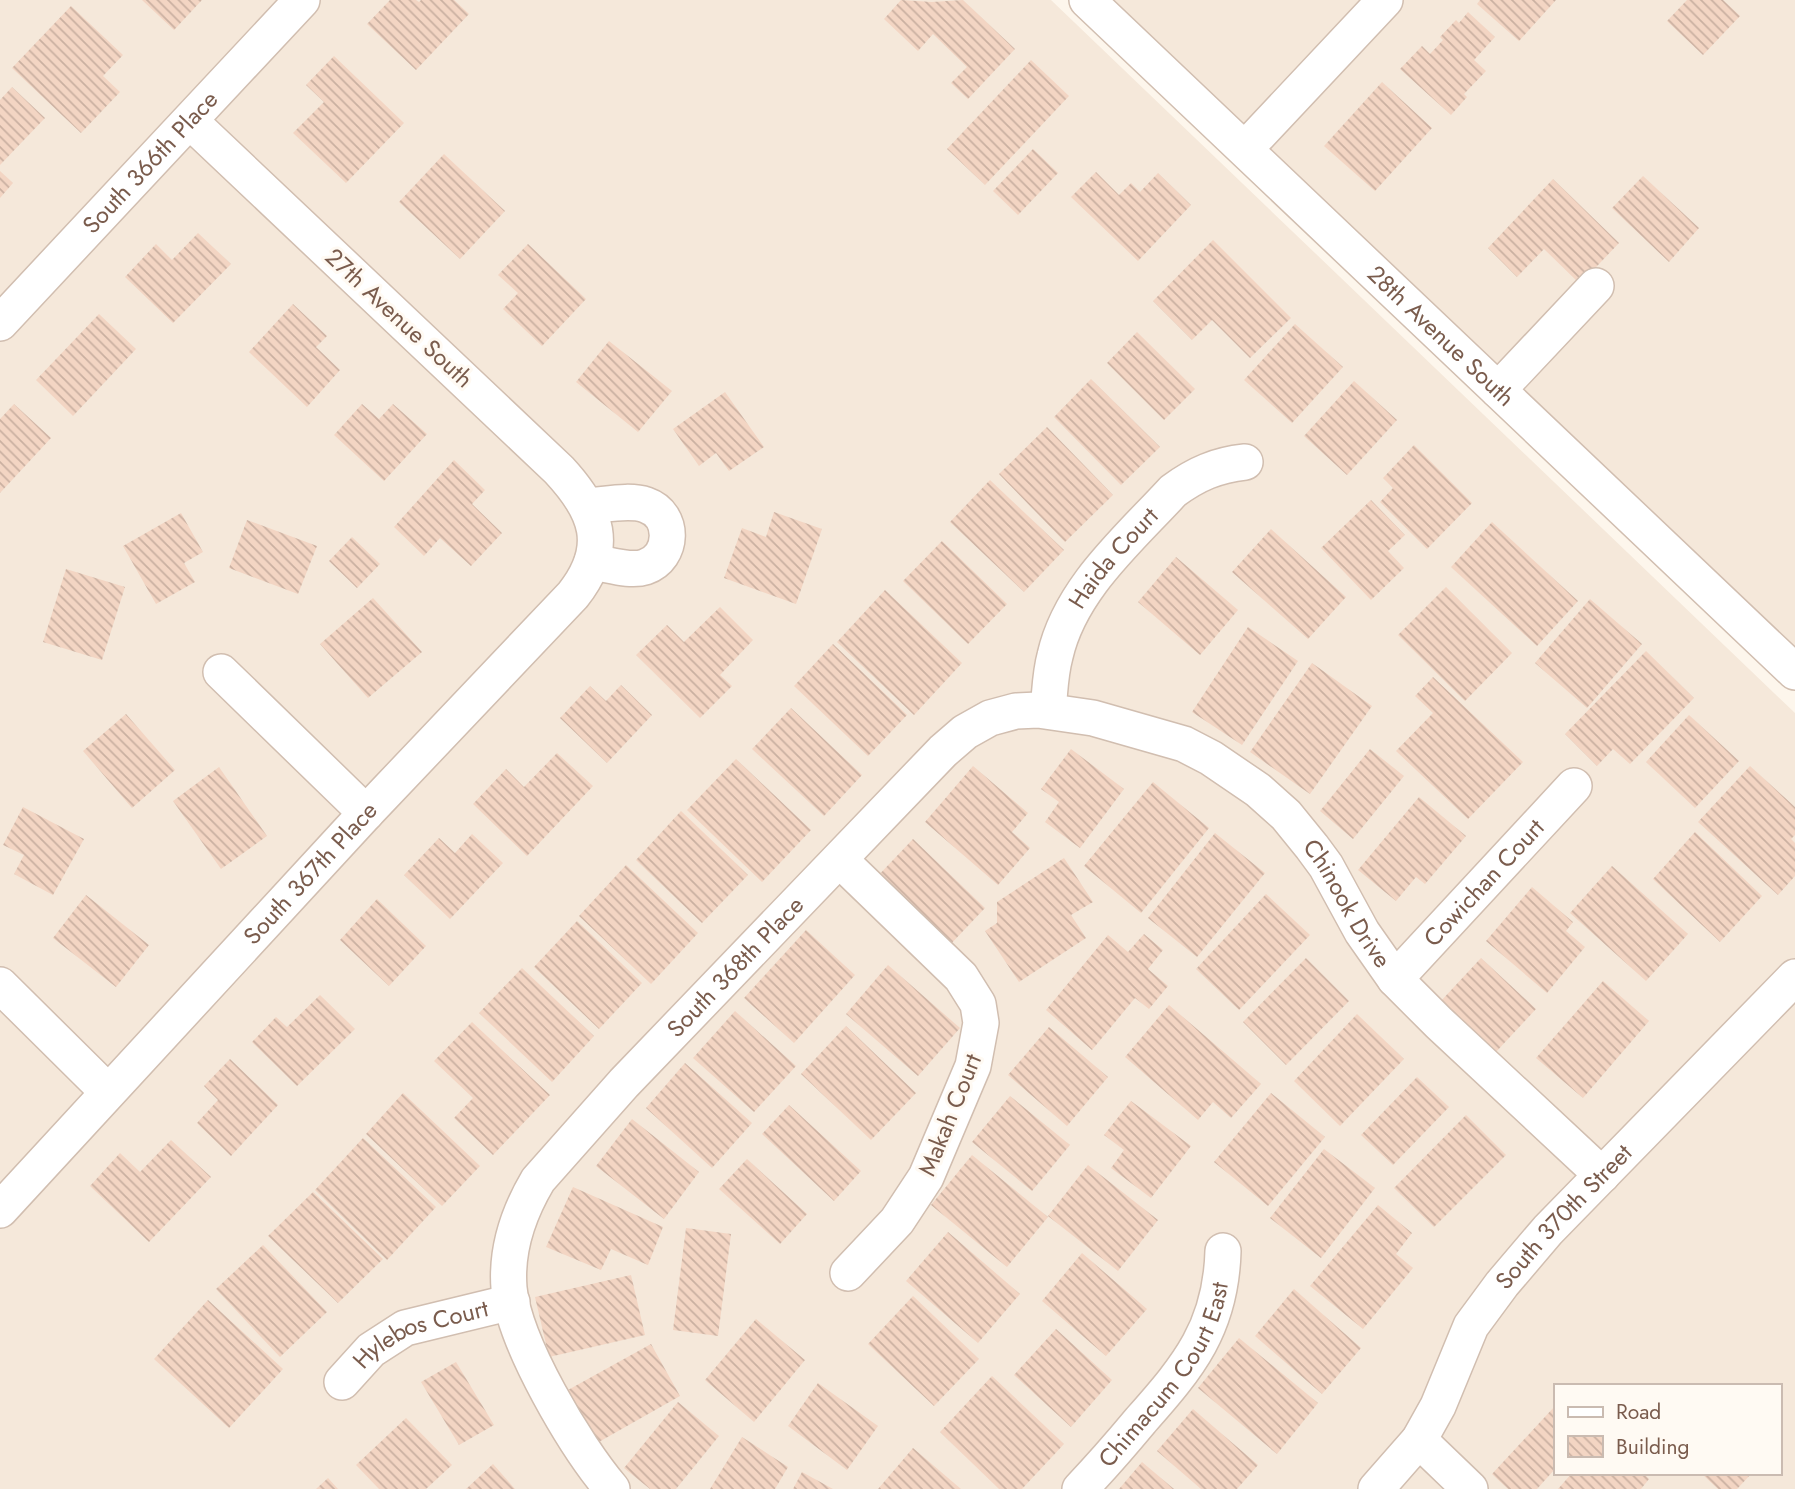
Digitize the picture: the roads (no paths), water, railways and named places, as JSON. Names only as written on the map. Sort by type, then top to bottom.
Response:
[{"type":"street","name":"South 366th Place","points":[[0,323],[302,0]]},
{"type":"street","name":"28th Avenue South","points":[[1087,0],[1795,672]]},
{"type":"street","points":[[1245,149],[1385,0]]},
{"type":"street","name":"27th Avenue South","points":[[190,121],[541,451],[572,484],[591,515]]},
{"type":"street","points":[[1498,390],[1596,286]]},
{"type":"street","name":"Haida Court","points":[[1048,710],[1051,677],[1062,632],[1085,590],[1101,569],[1173,491],[1212,468],[1245,462]]},
{"type":"street","points":[[591,515],[636,502],[649,505],[659,513],[666,524],[668,537],[665,549],[657,560],[647,566],[634,569],[592,562]]},
{"type":"street","name":"South 367th Place","points":[[0,1210],[366,813],[573,595],[583,582],[592,562],[596,540],[591,515]]},
{"type":"street","points":[[222,672],[366,813]]},
{"type":"street","name":"South 368th Place","points":[[612,1489],[578,1444],[558,1409],[527,1346],[512,1302],[509,1278],[513,1245],[524,1206],[538,1180],[624,1083],[922,772],[965,732],[990,718],[1048,710]]},
{"type":"street","name":"Chinook Drive","points":[[1048,710],[1093,718],[1184,744],[1258,790],[1286,815],[1312,846],[1362,932],[1395,979],[1602,1175]]},
{"type":"street","name":"Cowichan Court","points":[[1395,979],[1574,786]]},
{"type":"street","name":"Makah Court","points":[[840,860],[961,977],[978,1004],[981,1023],[973,1066],[926,1177],[897,1221],[848,1273]]},
{"type":"street","name":"South 370th Street","points":[[1376,1489],[1419,1440],[1438,1406],[1471,1326],[1485,1306],[1548,1230],[1795,977]]},
{"type":"street","points":[[0,985],[107,1091]]},
{"type":"street","name":"Chimacum Court East","points":[[1080,1489],[1183,1372],[1211,1321],[1221,1285],[1223,1251]]},
{"type":"street","name":"Hylebos Court","points":[[342,1382],[371,1350],[405,1328],[512,1302]]},
{"type":"street","points":[[1419,1440],[1469,1489]]}]
